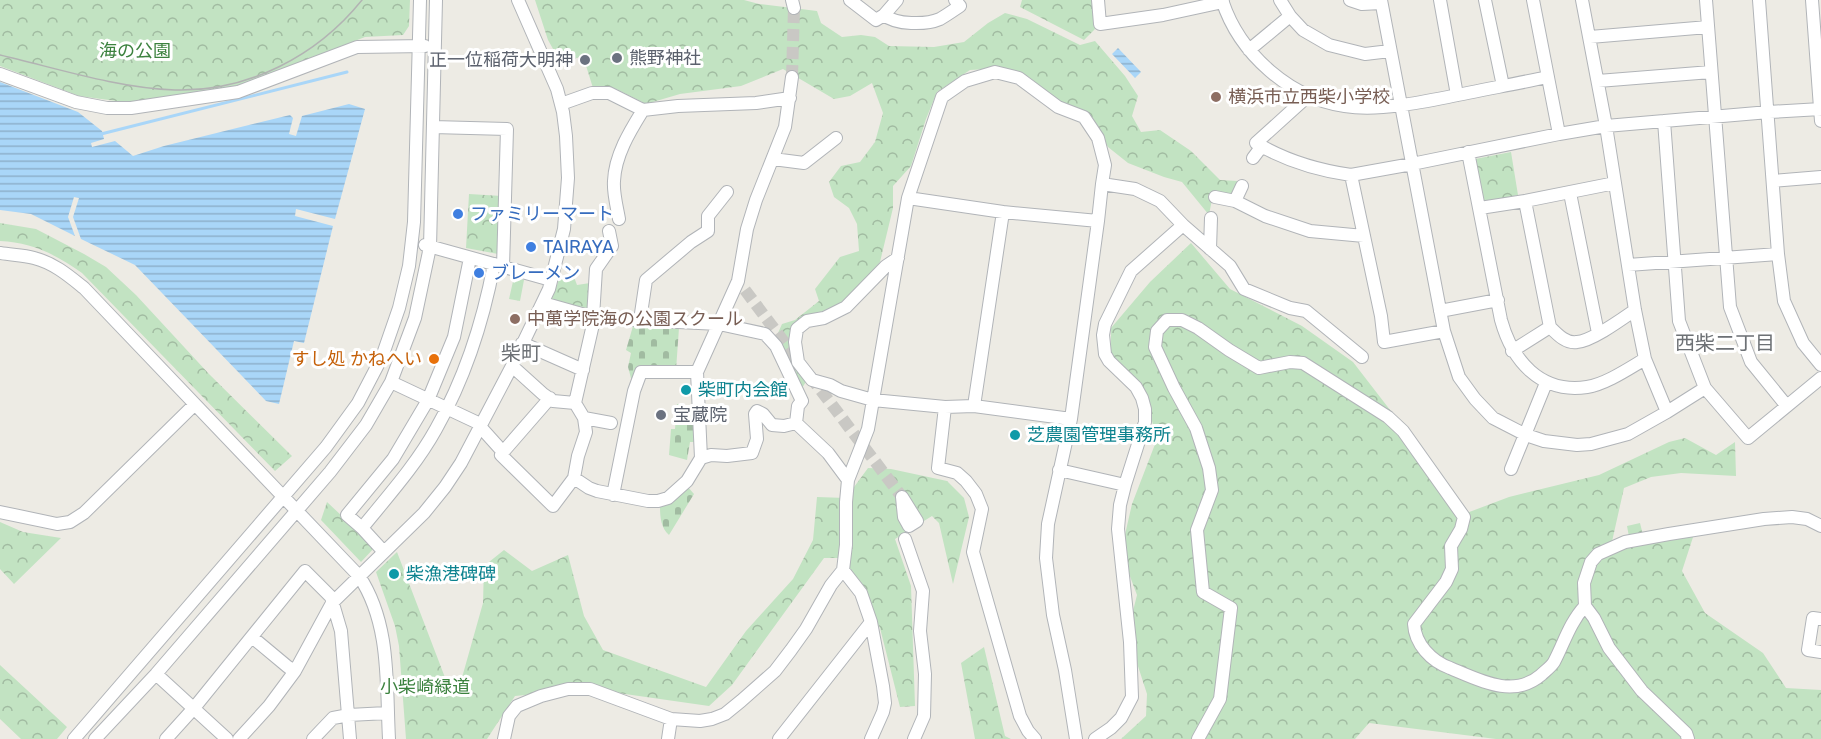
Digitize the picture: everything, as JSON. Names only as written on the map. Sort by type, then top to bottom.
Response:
[{"type":"street","points":[[74,739],[336,436],[382,357],[403,292],[413,242],[420,0]]},
{"type":"street","points":[[95,739],[156,674],[330,472],[366,425],[391,382],[416,318],[430,247],[436,0]]},
{"type":"street","points":[[239,739],[269,706],[295,671],[332,603],[424,513],[446,487],[461,463],[543,303],[564,229],[567,204],[567,165],[562,108],[557,89],[518,0]]},
{"type":"street","points":[[850,0],[876,20],[884,15],[897,0]]},
{"type":"street","points":[[884,15],[888,19],[912,24],[938,19],[960,6],[955,0]]},
{"type":"street","points":[[1098,0],[1100,24],[1163,15],[1222,1],[1233,28],[1249,50],[1278,78],[1324,102],[1357,108],[1401,106],[1548,77]]},
{"type":"street","points":[[1280,0],[1303,30],[1329,45],[1365,54],[1390,51]]},
{"type":"street","points":[[1350,0],[1362,4],[1381,2],[1444,331],[1460,377],[1475,399],[1493,418],[1526,435],[1544,441],[1577,445],[1591,444],[1628,434],[1705,388]]},
{"type":"street","points":[[1440,0],[1457,95]]},
{"type":"street","points":[[1485,0],[1503,86]]},
{"type":"street","points":[[1533,0],[1559,134]]},
{"type":"street","points":[[1582,0],[1606,126],[1635,310],[1645,359],[1666,412]]},
{"type":"street","points":[[1706,0],[1730,307],[1751,362],[1786,405]]},
{"type":"street","points":[[1759,0],[1778,254],[1784,300],[1803,343],[1821,365]]},
{"type":"street","points":[[1309,95],[1256,143],[1298,163],[1324,171],[1351,175],[1606,126],[1768,112],[1821,113],[1817,27],[1812,0]]},
{"type":"street","points":[[1249,50],[1290,16]]},
{"type":"street","points":[[1590,37],[1708,27]]},
{"type":"street","points":[[0,74],[76,102],[108,108],[130,108],[238,92],[357,46],[435,45]]},
{"type":"street","points":[[504,739],[509,716],[517,706],[541,696],[568,689],[590,689],[670,719],[712,720],[725,714],[775,671],[806,629],[831,585],[843,570],[848,480],[868,429],[908,198],[942,97],[965,81],[995,72],[1019,78],[1058,107],[1084,117],[1098,138],[1105,165],[1071,419],[1048,524],[1047,558],[1053,615],[1076,739]]},
{"type":"street","points":[[1598,81],[1711,72]]},
{"type":"street","points":[[574,478],[589,488],[613,495],[658,501],[668,498],[687,481],[700,458],[697,372],[719,324],[741,286],[747,229],[785,128],[792,77]]},
{"type":"street","points":[[562,108],[592,93],[609,93],[643,110],[678,106],[756,103],[790,98]]},
{"type":"street","points":[[619,219],[614,179],[616,166],[627,136],[643,110]]},
{"type":"street","points":[[1664,121],[1679,321],[1705,388],[1748,438],[1821,378]]},
{"type":"street","points":[[362,528],[409,470],[447,410],[471,353],[499,266],[507,129],[433,127]]},
{"type":"street","points":[[772,159],[804,163],[836,138]]},
{"type":"street","points":[[1253,158],[1262,146]]},
{"type":"street","points":[[1468,152],[1506,338],[1512,351],[1532,373],[1546,383],[1568,387],[1587,387],[1611,378],[1645,359]]},
{"type":"street","points":[[1351,175],[1381,316],[1384,342],[1444,331]]},
{"type":"street","points":[[1773,181],[1821,177]]},
{"type":"street","points":[[1480,208],[1615,183]]},
{"type":"street","points":[[1101,184],[1135,189],[1160,201],[1183,225],[1230,266],[1244,290],[1290,308],[1306,311],[1362,357]]},
{"type":"street","points":[[1235,201],[1242,186]]},
{"type":"street","points":[[640,320],[646,280],[691,242],[708,231],[708,216],[727,192]]},
{"type":"street","points":[[1570,193],[1598,333]]},
{"type":"street","points":[[1215,197],[1235,201],[1265,216],[1310,231],[1364,236]]},
{"type":"street","points":[[908,198],[1003,212],[1098,221]]},
{"type":"street","points":[[1525,201],[1550,327],[1565,340],[1576,343],[1598,333],[1635,310]]},
{"type":"street","points":[[974,406],[1003,212]]},
{"type":"street","points":[[1210,249],[1211,218]]},
{"type":"street","points":[[1095,739],[1111,728],[1120,718],[1132,697],[1130,642],[1118,528],[1125,485],[1145,422],[1142,398],[1136,387],[1109,361],[1105,354],[1103,335],[1105,324],[1131,271],[1183,225]]},
{"type":"street","points":[[550,398],[501,455],[553,506],[574,478],[574,470],[586,432],[584,418],[575,403],[594,320],[595,275],[600,262],[612,246],[609,231]]},
{"type":"street","points":[[413,242],[551,280]]},
{"type":"street","points":[[0,253],[33,257],[63,271],[84,288],[359,576],[376,609],[383,638],[389,739]]},
{"type":"street","points":[[1628,265],[1778,254]]},
{"type":"street","points":[[384,552],[347,515],[393,459],[428,400],[454,338],[470,258]]},
{"type":"street","points":[[898,258],[886,266],[846,307],[824,318],[807,321],[798,329],[795,342],[798,362],[812,380],[873,400],[945,407],[974,406],[1071,419]]},
{"type":"street","points":[[1440,311],[1498,300]]},
{"type":"street","points":[[543,303],[596,318],[719,324],[765,334],[776,346],[802,401]]},
{"type":"street","points":[[1198,739],[1220,699],[1231,608],[1203,592],[1197,530],[1212,490],[1209,468],[1196,428],[1155,347],[1157,331],[1167,320],[1182,320],[1198,328],[1259,368],[1290,362],[1303,363],[1371,405],[1403,431],[1464,517],[1461,529],[1451,546],[1452,569],[1446,582],[1414,624],[1414,633],[1418,642],[1433,659],[1444,666],[1487,683],[1503,687],[1519,687],[1537,678],[1552,664],[1575,616],[1585,606]]},
{"type":"street","points":[[1512,351],[1550,327]]},
{"type":"street","points":[[522,343],[583,370]]},
{"type":"street","points":[[512,366],[554,401],[575,403]]},
{"type":"street","points":[[613,495],[634,391],[641,372],[697,372]]},
{"type":"street","points":[[796,423],[798,406],[812,384],[812,380]]},
{"type":"street","points":[[391,382],[480,426],[503,452]]},
{"type":"street","points":[[1512,469],[1546,383]]},
{"type":"street","points":[[0,512],[57,525],[70,522],[84,513],[194,405]]},
{"type":"street","points":[[945,407],[938,468],[957,473],[966,481],[976,494],[982,509],[973,552],[1020,716],[1035,739]]},
{"type":"street","points":[[700,458],[711,455],[752,453],[757,439],[755,414],[758,411],[772,425],[796,423],[828,453],[848,480]]},
{"type":"street","points":[[584,418],[611,423]]},
{"type":"street","points":[[393,459],[409,470]]},
{"type":"street","points":[[1059,470],[1125,485]]},
{"type":"street","points":[[1688,739],[1686,733],[1642,691],[1609,648],[1594,618],[1585,606],[1584,583],[1591,562],[1598,554],[1625,542],[1764,519],[1792,517],[1807,519],[1821,526]]},
{"type":"street","points":[[905,538],[922,591],[920,631],[925,674],[924,716],[914,739]]},
{"type":"street","points":[[843,570],[861,593],[871,622],[885,703],[881,720],[871,739]]},
{"type":"street","points":[[166,739],[305,572],[331,597],[341,631],[350,739]]},
{"type":"street","points":[[1821,620],[1813,618],[1807,654],[1821,652]]},
{"type":"street","points":[[779,739],[871,622]]},
{"type":"street","points":[[252,638],[295,671]]},
{"type":"street","points":[[156,674],[227,739]]},
{"type":"street","points":[[314,739],[333,718],[387,713]]},
{"type":"street","points":[[668,739],[670,719]]},
{"type":"green space","name":"海の公園","points":[[0,0],[410,0],[409,26],[403,35],[365,37],[238,87],[131,103],[79,96],[0,66]]},
{"type":"green space","points":[[535,0],[744,0],[817,11],[821,23],[842,37],[861,35],[875,37],[889,46],[934,47],[964,42],[1005,13],[1027,19],[1080,45],[1095,41],[1125,76],[1138,96],[1132,116],[1141,132],[1160,130],[1191,151],[1220,180],[1238,181],[1231,194],[1213,194],[1209,215],[1182,182],[1128,163],[1108,147],[1089,114],[1063,105],[1029,77],[1004,68],[970,70],[937,92],[911,166],[893,186],[893,208],[880,262],[850,299],[803,320],[793,332],[808,378],[801,390],[774,342],[782,324],[795,320],[819,301],[815,289],[840,257],[859,251],[857,224],[849,208],[834,197],[829,182],[841,166],[860,162],[875,142],[883,113],[872,83],[850,96],[834,99],[783,69],[741,86],[680,94],[646,104],[616,89],[593,88],[583,56],[561,63],[548,40]]},
{"type":"green space","points":[[1022,0],[1093,0],[1095,29],[1084,40],[1020,7]]},
{"type":"green space","points":[[1511,152],[1518,195],[1482,203],[1475,159]]},
{"type":"green space","points":[[469,194],[502,196],[498,254],[466,248]]},
{"type":"green space","points":[[0,223],[36,229],[106,267],[292,456],[275,471],[82,273],[33,247],[0,241]]},
{"type":"green space","points":[[1191,243],[1230,289],[1302,326],[1353,362],[1431,463],[1464,514],[1509,497],[1599,475],[1669,442],[1685,438],[1716,455],[1735,442],[1736,476],[1681,473],[1651,477],[1624,488],[1611,546],[1630,542],[1627,526],[1640,523],[1644,539],[1695,531],[1682,571],[1705,613],[1763,653],[1786,688],[1821,690],[1821,739],[1496,739],[1369,723],[1355,739],[1121,739],[1146,716],[1147,694],[1136,660],[1129,627],[1137,595],[1128,571],[1124,539],[1132,504],[1157,439],[1142,396],[1111,358],[1111,328],[1150,282]]},
{"type":"green space","points":[[514,277],[524,280],[520,301],[509,299]]},
{"type":"green space","points":[[560,277],[574,277],[577,285],[590,283],[587,308],[551,301]]},
{"type":"green space","points":[[633,326],[679,328],[676,370],[640,371],[632,382],[628,367],[631,353],[626,350]]},
{"type":"green space","points":[[677,404],[692,407],[696,442],[690,442],[687,460],[669,455],[671,429],[675,429]]},
{"type":"green space","name":"小柴崎緑道","points":[[868,468],[891,469],[947,481],[964,498],[969,517],[953,584],[939,523],[932,516],[895,539],[911,586],[915,706],[900,707],[880,628],[844,558],[824,558],[732,685],[709,706],[590,689],[515,696],[487,739],[406,739],[399,646],[395,626],[376,572],[397,552],[449,688],[447,695],[458,685],[463,674],[483,603],[484,566],[504,550],[532,571],[568,555],[584,616],[603,650],[706,687],[746,631],[793,579],[813,540],[817,497],[846,498]]},
{"type":"green space","points":[[687,486],[694,494],[669,535],[662,525],[660,504]]},
{"type":"green space","points":[[327,502],[375,547],[361,562],[321,520]]},
{"type":"green space","points":[[0,522],[23,532],[61,538],[14,584],[0,569]]},
{"type":"green space","points":[[984,647],[1005,736],[1011,739],[975,739],[961,663]]},
{"type":"green space","points":[[0,665],[67,727],[57,739],[21,739],[0,719]]},
{"type":"water","points":[[1118,48],[1141,72],[1135,78],[1112,54]]},
{"type":"water","points":[[0,82],[78,112],[102,131],[104,139],[91,143],[92,147],[115,141],[133,156],[164,146],[290,115],[293,118],[289,134],[296,136],[302,116],[349,104],[365,109],[335,219],[296,209],[295,216],[333,226],[304,343],[294,341],[279,404],[266,401],[135,265],[81,239],[73,217],[79,198],[74,197],[68,217],[75,236],[31,214],[0,210]]},
{"type":"waterway","points":[[101,134],[347,72]]},
{"type":"tunnel","points":[[792,77],[794,8]]},
{"type":"tunnel","points":[[745,290],[799,362]]},
{"type":"tunnel","points":[[810,376],[902,497]]},
{"type":"tram line","points":[[0,55],[131,86],[175,90],[229,85],[279,67],[302,54],[324,38],[362,0]]},
{"type":"place","name":"熊野神社","points":[[617,58]]},
{"type":"place","name":"正一位稲荷大明神","points":[[585,60]]},
{"type":"place","name":"横浜市立西柴小学校","points":[[1216,97]]},
{"type":"place","name":"ファミリーマート","points":[[458,214]]},
{"type":"place","name":"TAIRAYA","points":[[531,247]]},
{"type":"place","name":"ブレーメン","points":[[479,273]]},
{"type":"place","name":"中萬学院海の公園スクール","points":[[515,319]]},
{"type":"place","name":"すし処 かねへい","points":[[434,359]]},
{"type":"place","name":"柴町内会館","points":[[686,390]]},
{"type":"place","name":"宝蔵院","points":[[661,415]]},
{"type":"place","name":"芝農園管理事務所","points":[[1015,435]]},
{"type":"place","name":"柴漁港碑碑","points":[[394,574]]},
{"type":"district","name":"西柴二丁目","points":[[1725,343]]},
{"type":"district","name":"柴町","points":[[521,353]]}]
